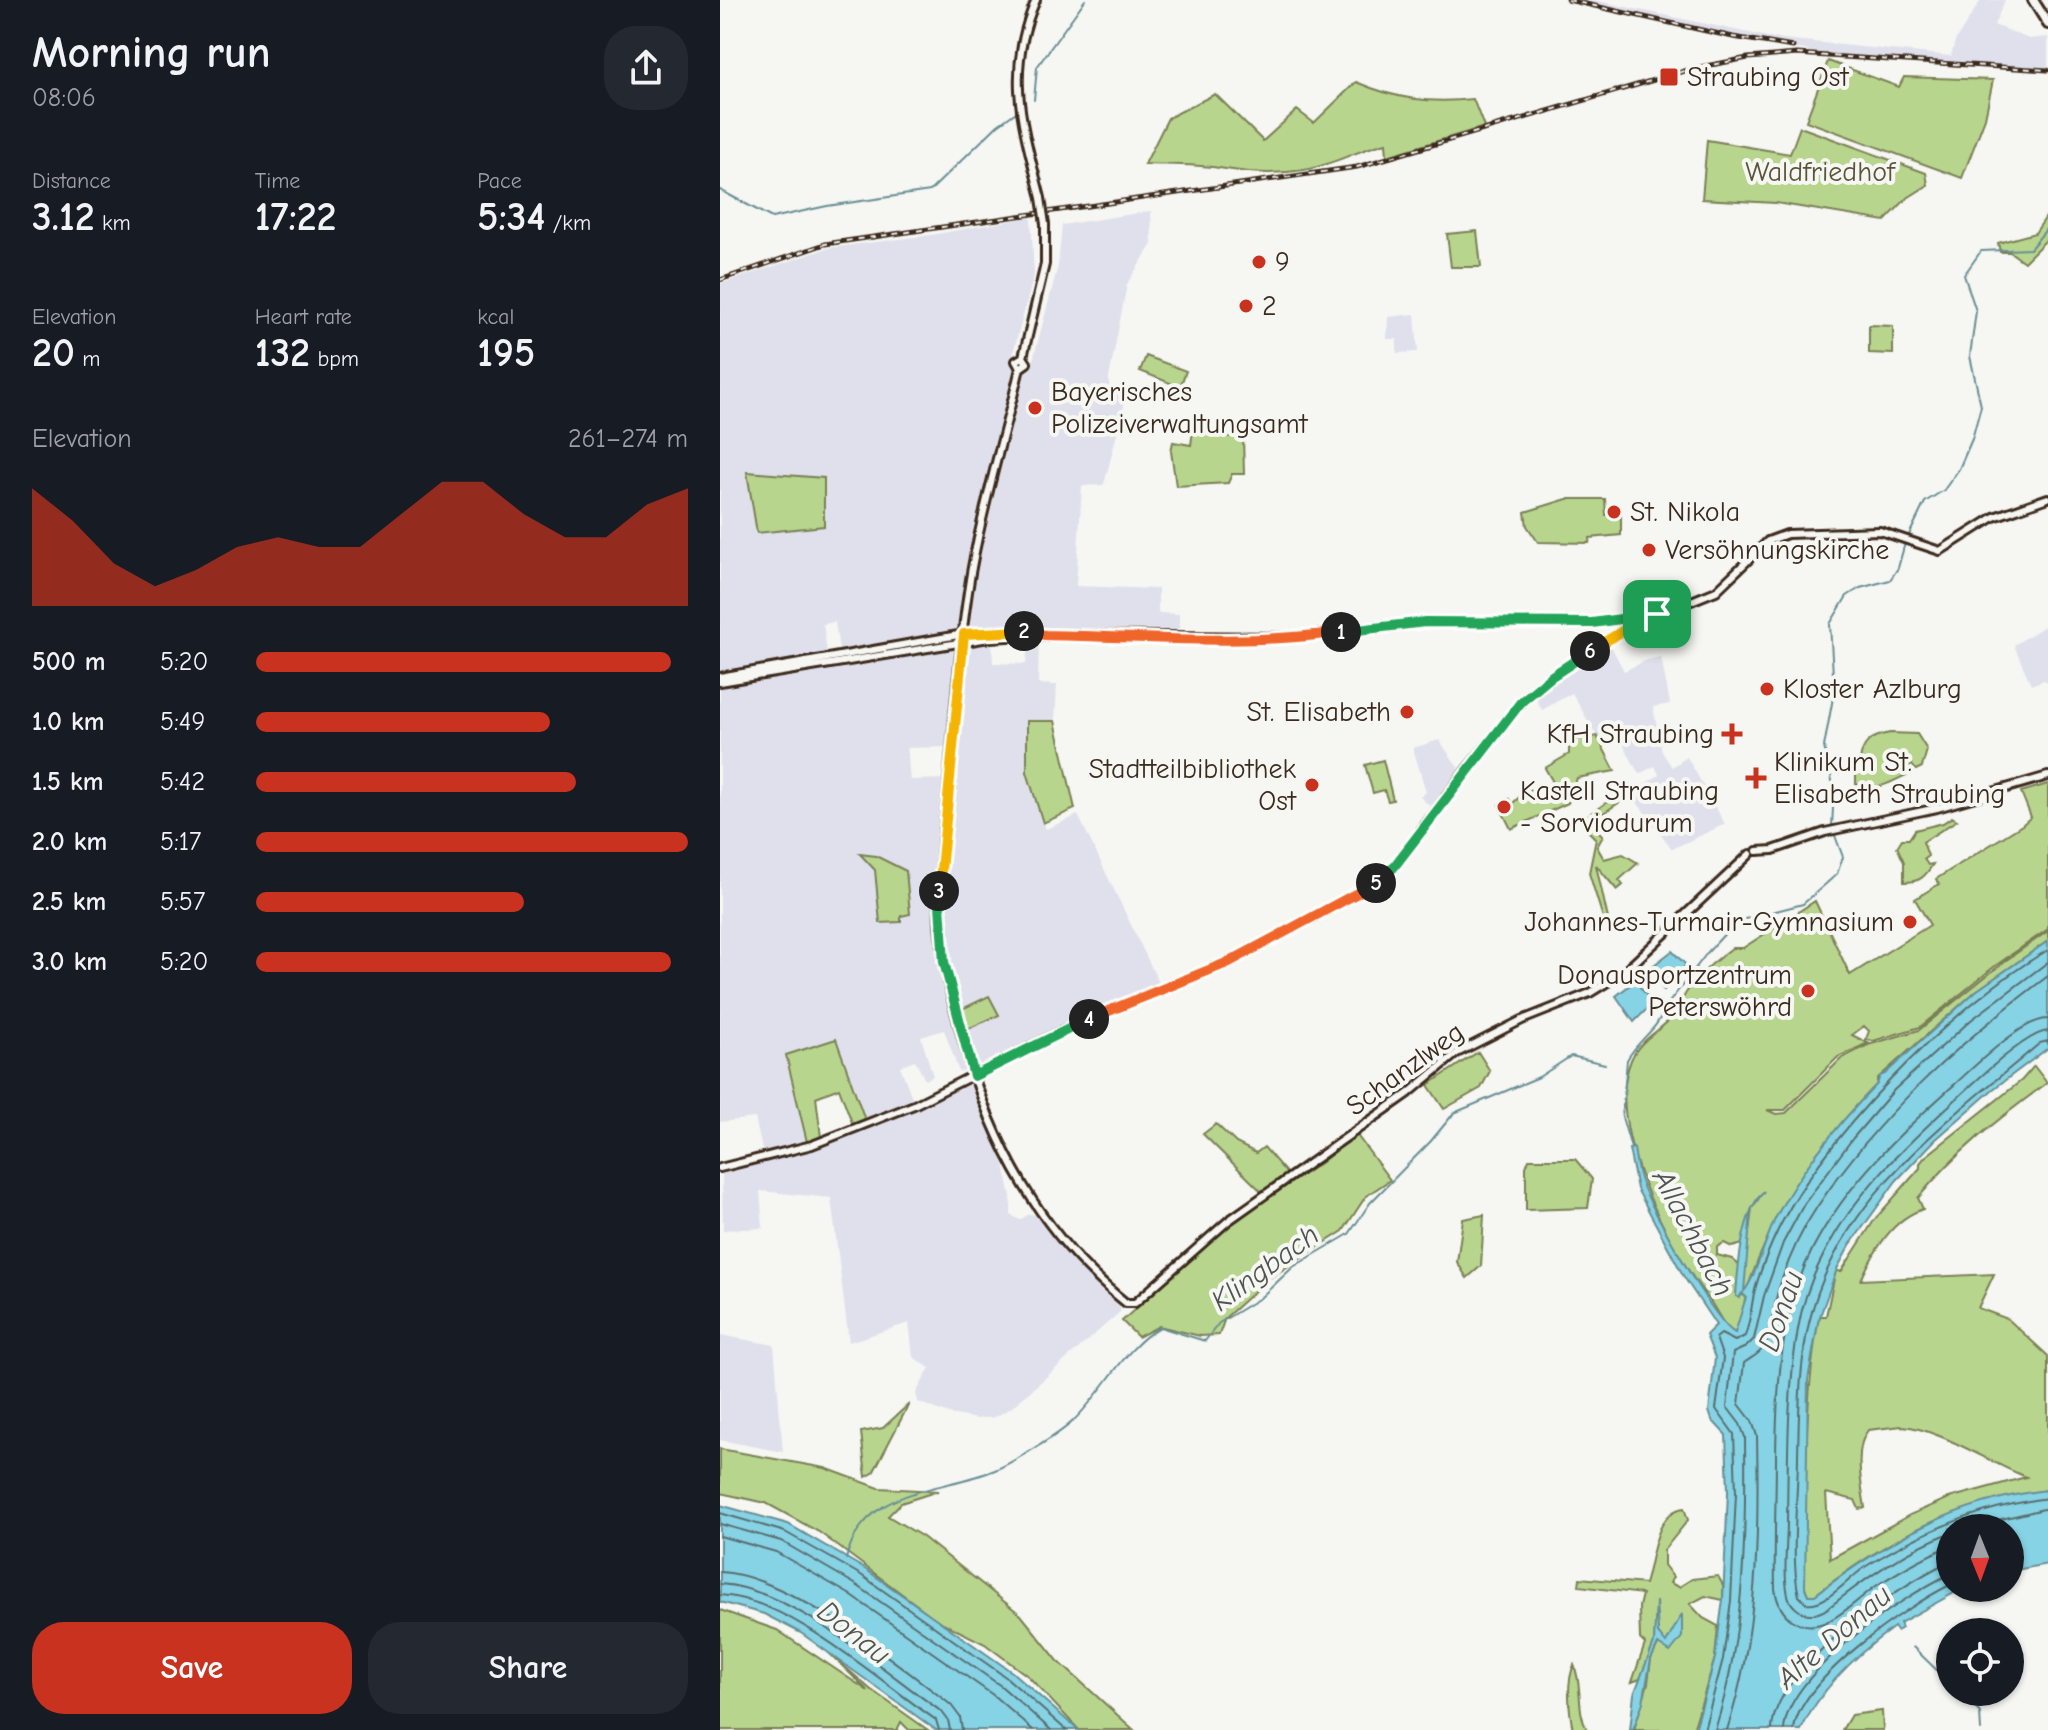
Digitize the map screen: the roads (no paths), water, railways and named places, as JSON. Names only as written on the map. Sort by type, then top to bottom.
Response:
[{"type":"main road","points":[[2033,0],[2048,24]]},
{"type":"street","points":[[974,1076],[947,981],[939,905],[964,638],[975,555],[1020,368],[1016,361],[1023,357],[1045,264],[1045,224],[1041,198],[1020,113],[1019,97],[1021,50],[1036,0]]},
{"type":"street","points":[[720,1168],[825,1141],[907,1108],[1066,1029],[1229,962],[1378,882],[1393,868],[1521,702],[1564,668],[1646,618],[1716,591],[1760,547],[1781,535],[1871,530],[1899,536],[1934,551],[1949,547],[1994,517],[2048,498]]},
{"type":"street","points":[[720,680],[964,638],[1045,635],[1263,638],[1309,636],[1425,622],[1592,623],[1657,614]]},
{"type":"street","points":[[1592,623],[1605,625],[1615,636]]},
{"type":"street","name":"Schanzlweg","points":[[974,1076],[999,1144],[1035,1208],[1083,1265],[1129,1304],[1135,1303],[1228,1221],[1409,1093],[1457,1053],[1522,1020],[1590,993],[1624,972],[1755,852],[1780,848],[1825,832],[1937,808],[2048,776]]},
{"type":"water","points":[[2048,941],[2048,1048],[1992,1090],[1935,1140],[1896,1181],[1850,1245],[1837,1269],[1818,1322],[1808,1380],[1805,1588],[1808,1595],[1815,1595],[1869,1557],[1936,1521],[1938,1602],[1900,1623],[1902,1628],[1897,1631],[1894,1627],[1841,1673],[1818,1700],[1801,1730],[1695,1730],[1715,1658],[1723,1600],[1728,1492],[1726,1435],[1712,1420],[1709,1411],[1715,1358],[1706,1335],[1716,1325],[1684,1277],[1637,1189],[1629,1149],[1634,1148],[1640,1180],[1671,1240],[1713,1309],[1735,1333],[1746,1297],[1742,1293],[1739,1298],[1736,1296],[1746,1225],[1751,1211],[1744,1291],[1776,1217],[1797,1181],[1835,1131],[1877,1084],[1880,1076],[1976,991]]},
{"type":"water","points":[[1672,951],[1686,965],[1664,990],[1646,971]]},
{"type":"water","points":[[1635,981],[1653,1003],[1634,1022],[1616,996]]},
{"type":"water","points":[[2048,1490],[2048,1564],[2024,1568],[2024,1514],[1951,1514],[2015,1495]]},
{"type":"water","name":"Donau","points":[[720,1505],[788,1524],[865,1569],[1012,1672],[1078,1730],[936,1730],[801,1633],[764,1614],[720,1602]]},
{"type":"water","points":[[1656,1601],[1658,1633],[1666,1643],[1682,1614],[1682,1637],[1670,1652],[1658,1644],[1651,1659],[1643,1702],[1633,1730],[1630,1730],[1634,1694],[1654,1643]]},
{"type":"waterway","points":[[1034,100],[1037,67],[1085,0]]},
{"type":"waterway","points":[[720,190],[772,218],[827,206],[930,191],[998,125],[1019,110]]},
{"type":"waterway","name":"Allachbach","points":[[1908,537],[1925,502],[1944,490],[1959,469],[1981,406],[1970,356],[1976,311],[1964,275],[1981,251],[2030,249],[2048,227]]},
{"type":"waterway","name":"Allachbach","points":[[1832,827],[1834,789],[1824,747],[1834,692],[1830,624],[1847,596],[1860,588],[1890,580],[1898,568],[1905,543]]},
{"type":"waterway","name":"Allachbach","points":[[1631,1148],[1622,1117],[1627,1060],[1631,1053],[1657,1023],[1664,1009],[1707,953],[1731,927],[1745,919],[1803,904],[1837,874],[1843,857],[1834,833]]},
{"type":"waterway","name":"Klingbach","points":[[846,1559],[855,1535],[869,1518],[886,1505],[906,1496],[995,1470],[1057,1433],[1084,1410],[1136,1346],[1160,1327],[1205,1341],[1219,1323],[1260,1298],[1293,1267],[1349,1234],[1370,1203],[1454,1113],[1539,1077],[1571,1056],[1605,1064]]},
{"type":"waterway","points":[[1913,1647],[1936,1669]]},
{"type":"waterway","points":[[1974,1706],[1980,1713],[1981,1730]]},
{"type":"railway","points":[[1568,0],[1733,37],[1793,47]]},
{"type":"railway","points":[[720,280],[825,244],[1357,167],[1695,68],[1748,58],[1797,54],[2048,70]]},
{"type":"place","name":"Straubing Ost","points":[[1669,77]]},
{"type":"place","name":"9","points":[[1259,262]]},
{"type":"place","name":"2","points":[[1246,306]]},
{"type":"place","name":"Bayerisches Polizeiverwaltungsamt","points":[[1035,408]]},
{"type":"place","name":"St. Nikola","points":[[1614,512]]},
{"type":"place","name":"Versöhnungskirche","points":[[1649,550]]},
{"type":"place","name":"Kloster Azlburg","points":[[1767,689]]},
{"type":"place","name":"St. Elisabeth","points":[[1407,712]]},
{"type":"place","name":"KfH Straubing","points":[[1732,734]]},
{"type":"place","name":"Klinikum St. Elisabeth Straubing","points":[[1756,778]]},
{"type":"place","name":"Stadtteilbibliothek Ost","points":[[1312,785]]},
{"type":"place","name":"Kastell Straubing - Sorviodurum","points":[[1504,807]]},
{"type":"place","name":"Johannes-Turmair-Gymnasium","points":[[1910,922]]},
{"type":"place","name":"Donausportzentrum Peterswöhrd","points":[[1808,991]]},
{"type":"park label","name":"Waldfriedhof","points":[[1820,172]]},
{"type":"water label","name":"Alte Donau","points":[[1834,1637]]}]
